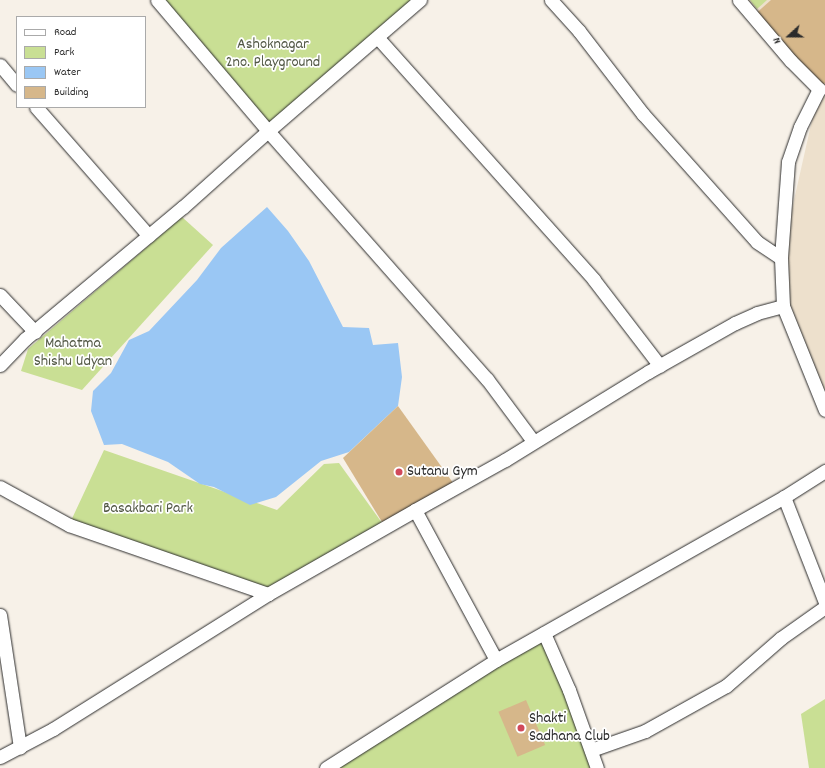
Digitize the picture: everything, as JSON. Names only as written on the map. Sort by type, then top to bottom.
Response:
[{"type":"street","points":[[157,0],[268,131],[487,379],[533,441]]},
{"type":"street","points":[[0,366],[34,332],[149,236],[420,0]]},
{"type":"street","points":[[551,0],[579,31],[643,114],[757,242],[781,258]]},
{"type":"street","points":[[739,0],[791,61],[822,86],[800,127],[788,162],[781,258],[783,306],[825,410]]},
{"type":"street","points":[[378,38],[594,280],[660,366]]},
{"type":"street","points":[[0,65],[16,84]]},
{"type":"street","points":[[37,108],[149,236]]},
{"type":"street","points":[[0,295],[34,332]]},
{"type":"street","points":[[0,757],[20,748],[53,729],[268,594],[414,510],[505,460],[533,441],[660,366],[735,323],[757,313],[783,306]]},
{"type":"street","points":[[326,768],[496,660],[784,497],[825,471]]},
{"type":"street","points":[[0,487],[70,525],[268,594]]},
{"type":"street","points":[[784,497],[825,602]]},
{"type":"street","points":[[414,510],[496,660]]},
{"type":"street","points":[[590,750],[645,731],[726,686],[781,638],[825,607]]},
{"type":"street","points":[[0,615],[20,748]]},
{"type":"street","points":[[544,632],[569,690],[597,768]]},
{"type":"shaded area","points":[[741,0],[825,0],[825,410],[783,306],[781,258],[819,89]]},
{"type":"green space","name":"Ashoknagar 2no. Playground","points":[[157,0],[412,0],[268,131]]},
{"type":"green space","points":[[750,0],[767,0],[757,9]]},
{"type":"green space","name":"Mahatma Shishu Udyan","points":[[182,217],[213,245],[82,390],[21,371],[28,349]]},
{"type":"green space","name":"Basakbari Park","points":[[104,450],[277,510],[324,464],[339,463],[385,527],[268,594],[69,525]]},
{"type":"green space","points":[[544,633],[597,768],[338,768]]},
{"type":"green space","points":[[825,699],[825,768],[809,768],[801,714]]},
{"type":"water","points":[[267,207],[288,231],[309,261],[343,327],[369,328],[373,345],[398,343],[402,377],[398,406],[349,452],[321,461],[276,497],[250,505],[214,487],[200,484],[168,462],[122,444],[104,445],[91,411],[93,391],[111,373],[129,340],[149,331],[197,280],[221,248]]},
{"type":"building","points":[[771,0],[825,0],[825,83],[819,89],[753,16]]},
{"type":"building","name":"Sutanu Gym","points":[[398,406],[456,487],[385,527],[343,458]]},
{"type":"building","name":"Shakti Sadhana Club","points":[[526,700],[545,745],[518,757],[498,712]]},
{"type":"place","name":"Sutanu Gym","points":[[399,472]]},
{"type":"place","name":"Shakti Sadhana Club","points":[[521,728]]}]
